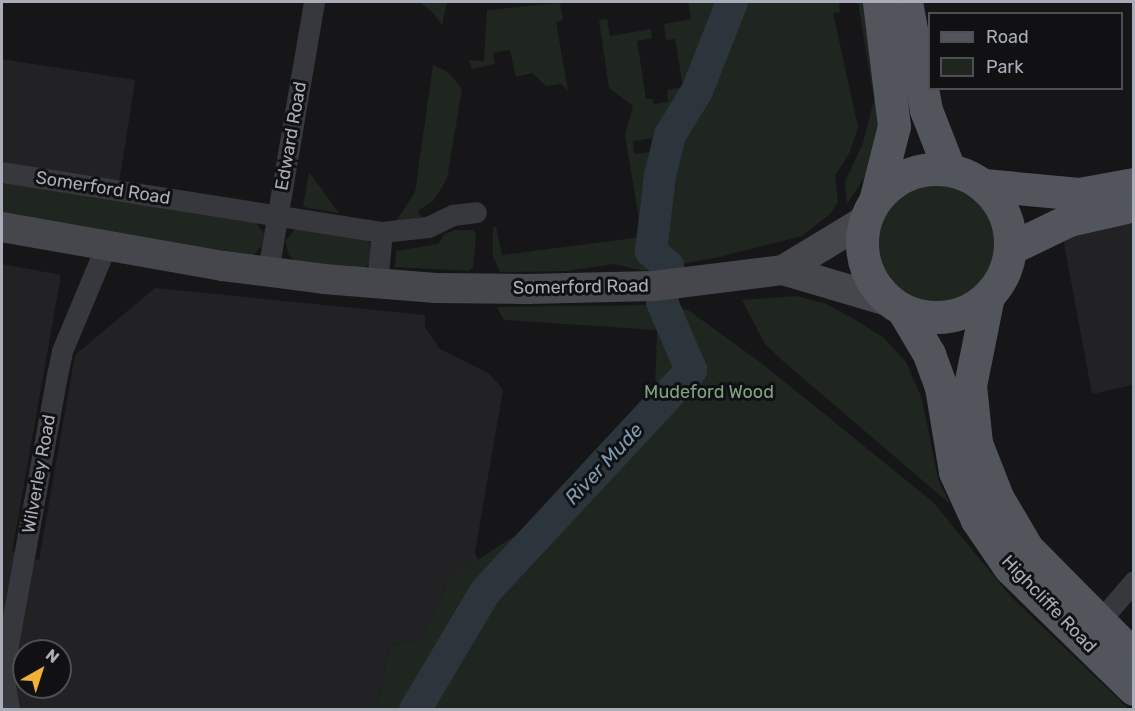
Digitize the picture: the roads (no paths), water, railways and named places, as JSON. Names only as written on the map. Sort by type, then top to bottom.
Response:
[{"type":"main road","points":[[879,2],[894,126],[861,243],[865,266],[875,286],[897,306],[925,317],[948,317],[970,310],[988,296],[1004,274],[1011,248],[1009,225],[1000,203],[984,185]]},
{"type":"main road","points":[[906,2],[926,110],[949,169]]},
{"type":"main road","points":[[870,209],[909,173],[949,169],[984,185],[1079,194],[1134,184]]},
{"type":"main road","points":[[1011,248],[1069,220],[1134,206]]},
{"type":"main road","name":"Somerford Road","points":[[783,270],[870,209]]},
{"type":"main road","name":"Somerford Road","points":[[2,227],[268,271],[436,288],[663,285],[783,270],[897,306]]},
{"type":"main road","name":"Highcliffe Road","points":[[988,296],[970,385],[976,443],[997,497],[1026,548],[1098,623],[1134,656]]},
{"type":"main road","name":"Highcliffe Road","points":[[897,306],[928,354],[940,387],[955,472],[977,520],[1010,568],[1134,689]]},
{"type":"street","name":"Edward Road","points":[[268,271],[314,2]]},
{"type":"street","name":"Somerford Road","points":[[2,172],[382,232],[428,227],[453,215],[476,212]]},
{"type":"street","points":[[377,283],[382,232]]},
{"type":"street","name":"Wilverley Road","points":[[9,710],[3,672],[56,380],[63,351],[106,246]]},
{"type":"street","points":[[1098,623],[1134,581]]},
{"type":"waterway","name":"River Mude","points":[[415,710],[485,592],[691,370],[662,302],[668,266],[651,251],[660,176],[670,135],[697,91],[732,2]]},
{"type":"park label","name":"Mudeford Wood","points":[[709,392]]}]
